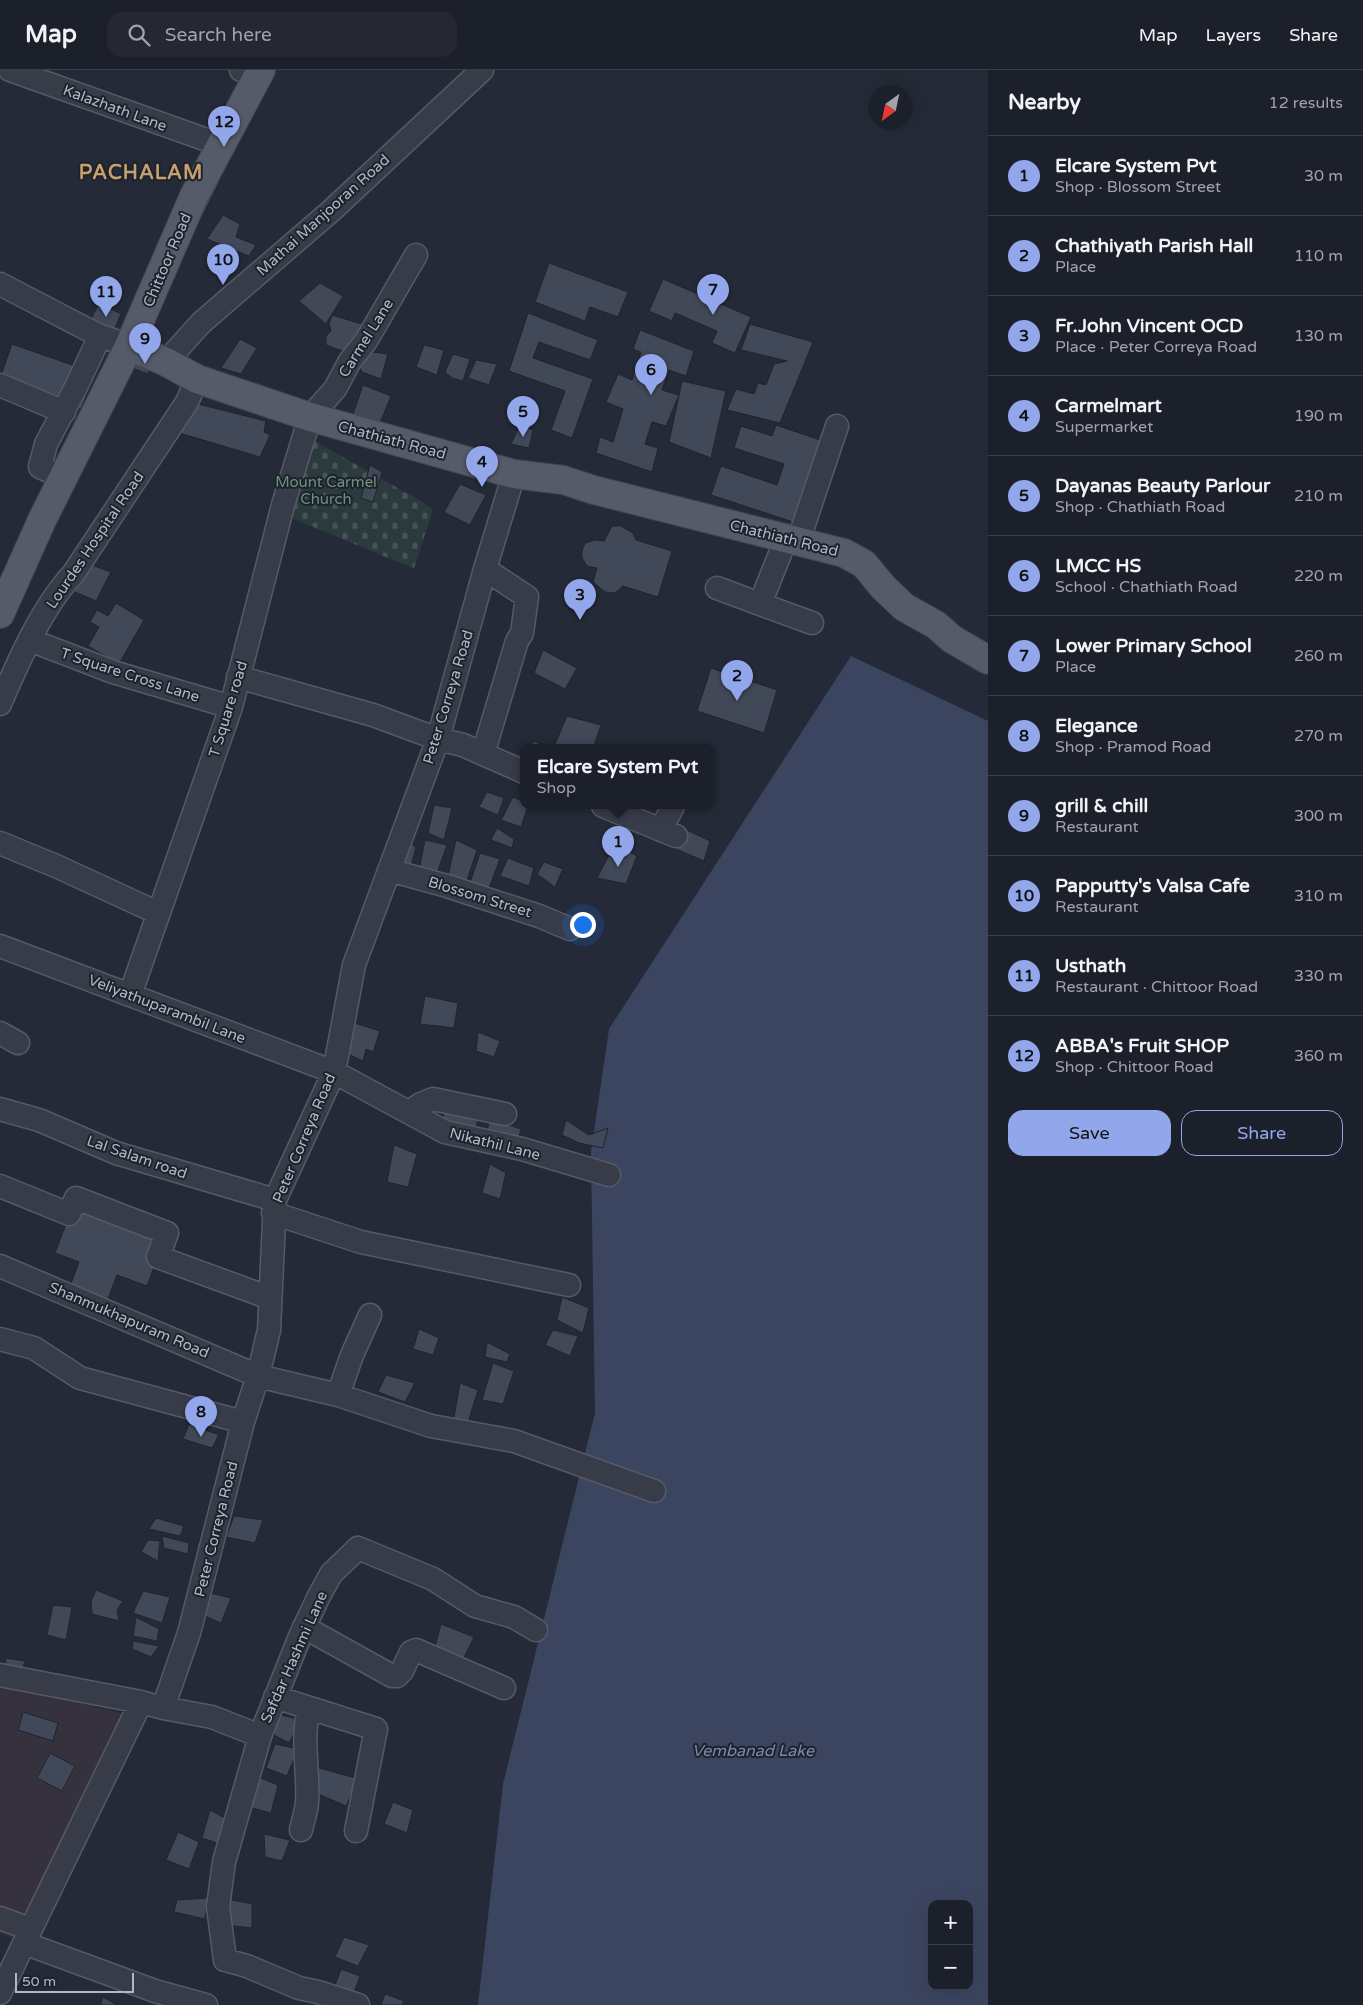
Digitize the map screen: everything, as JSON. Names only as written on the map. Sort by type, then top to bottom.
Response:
[{"type":"main road","name":"Chittoor Road","points":[[0,614],[42,520],[129,346],[192,202],[221,145],[253,72]]},
{"type":"main road","name":"Chathiath Road","points":[[129,346],[166,362],[197,379],[310,417],[514,474],[563,480],[594,490],[844,553],[864,564],[883,587],[904,607],[936,626]]},
{"type":"main road","points":[[936,626],[959,625],[988,640]]},
{"type":"main road","points":[[936,626],[952,640],[988,660]]},
{"type":"street","name":"Kalazhath Lane","points":[[10,70],[221,145]]},
{"type":"street","name":"Mathai Manjooran Road","points":[[166,362],[201,323],[331,211],[482,70]]},
{"type":"street","name":"Carmel Lane","points":[[310,417],[336,389],[350,361],[366,341],[416,255]]},
{"type":"street","points":[[0,284],[100,336],[129,346]]},
{"type":"street","points":[[49,470],[40,467],[46,444],[64,412],[100,336]]},
{"type":"street","name":"Lourdes Hospital Road","points":[[0,704],[22,653],[60,588],[74,574],[187,402],[197,379]]},
{"type":"street","points":[[0,386],[64,412]]},
{"type":"street","name":"T Square road","points":[[130,995],[230,707],[283,505],[310,417]]},
{"type":"street","points":[[760,604],[792,540],[837,426]]},
{"type":"street","name":"Peter Correya Road","points":[[163,1708],[190,1633],[243,1422],[258,1376],[269,1330],[274,1207],[334,1072],[354,965],[438,739],[485,569],[514,474]]},
{"type":"street","points":[[483,754],[516,641],[522,633],[527,597],[485,569]]},
{"type":"street","points":[[717,588],[812,623]]},
{"type":"street","name":"T Square Cross Lane","points":[[30,640],[113,672],[230,707]]},
{"type":"street","points":[[238,678],[373,715],[438,739],[463,745],[520,770]]},
{"type":"street","points":[[610,809],[669,833],[673,809]]},
{"type":"street","points":[[0,843],[56,866],[158,913]]},
{"type":"street","name":"Blossom Street","points":[[389,870],[447,886],[540,916],[570,929]]},
{"type":"street","name":"Veliyathuparambil Lane","points":[[0,946],[334,1072]]},
{"type":"street","name":"Nikathil Lane","points":[[334,1072],[445,1132],[522,1150],[609,1175]]},
{"type":"street","points":[[409,1112],[432,1099],[505,1114]]},
{"type":"street","name":"Lal Salam road","points":[[0,1109],[39,1120],[116,1153],[274,1207],[361,1242],[569,1285]]},
{"type":"street","points":[[0,1186],[69,1214],[76,1198],[167,1233],[158,1257],[270,1298]]},
{"type":"street","name":"Shanmukhapuram Road","points":[[0,1266],[258,1376],[338,1395],[431,1426],[514,1441],[654,1491]]},
{"type":"street","points":[[338,1395],[352,1355],[370,1315]]},
{"type":"street","points":[[0,1339],[34,1348],[80,1378],[243,1422]]},
{"type":"street","name":"Safdar Hashmi Lane","points":[[358,2005],[299,1988],[247,1966],[225,1960],[218,1907],[224,1862],[260,1736],[304,1627],[331,1574],[358,1548],[432,1579],[475,1606],[514,1617],[536,1630]]},
{"type":"street","points":[[304,1627],[392,1676],[397,1676],[411,1652],[416,1650],[504,1688]]},
{"type":"street","points":[[0,1675],[141,1702],[163,1708]]},
{"type":"street","points":[[275,1697],[376,1729],[356,1831]]},
{"type":"street","points":[[0,1993],[141,1702]]},
{"type":"street","name":"Safdar Hashmi Lane","points":[[163,1708],[212,1717],[260,1736]]},
{"type":"street","points":[[300,1830],[307,1804],[307,1766],[304,1746],[309,1708]]},
{"type":"street","points":[[0,1918],[27,1936],[153,1998],[206,2005]]},
{"type":"shaded area","points":[[0,1684],[129,1715],[15,1938],[0,1934]]},
{"type":"green space","name":"Mount Carmel Church","points":[[302,434],[419,500],[433,510],[414,568],[278,513]]},
{"type":"water","name":"Vembanad Lake","points":[[851,656],[988,721],[988,2005],[478,2005],[503,1784],[595,1413],[591,1152],[609,1029]]},
{"type":"building","points":[[208,175],[220,181],[196,229],[184,224]]},
{"type":"building","points":[[223,215],[240,224],[236,237],[256,245],[249,256],[207,239]]},
{"type":"building","points":[[549,263],[628,292],[618,317],[590,307],[585,321],[535,302]]},
{"type":"building","points":[[663,279],[751,317],[735,353],[712,343],[717,331],[675,313],[672,321],[649,311]]},
{"type":"building","points":[[320,283],[343,296],[326,324],[299,301]]},
{"type":"building","points":[[99,303],[121,314],[114,330],[91,319]]},
{"type":"building","points":[[528,313],[598,340],[590,360],[539,342],[533,358],[593,379],[572,438],[551,430],[565,391],[509,371]]},
{"type":"building","points":[[332,315],[365,325],[348,353],[326,345],[326,336],[331,331],[329,324]]},
{"type":"building","points":[[750,324],[813,342],[780,423],[727,410],[736,389],[754,394],[758,383],[766,385],[774,364],[787,361],[741,350]]},
{"type":"building","points":[[640,330],[694,351],[686,376],[669,370],[662,390],[679,395],[666,426],[652,422],[645,444],[658,448],[652,472],[596,453],[600,437],[613,442],[623,409],[606,402],[618,374],[632,380],[641,352],[633,349]]},
{"type":"building","points":[[240,339],[257,348],[241,374],[221,368]]},
{"type":"building","points":[[12,344],[95,373],[81,409],[0,378]]},
{"type":"building","points":[[424,345],[444,350],[437,375],[416,367]]},
{"type":"building","points":[[368,346],[373,352],[388,354],[381,379],[362,372],[358,365]]},
{"type":"building","points":[[453,354],[470,359],[463,381],[452,378],[445,372]]},
{"type":"building","points":[[136,358],[152,363],[148,374],[132,368]]},
{"type":"building","points":[[476,360],[497,364],[489,385],[468,378]]},
{"type":"building","points":[[682,381],[726,391],[711,458],[669,442]]},
{"type":"building","points":[[363,385],[391,396],[376,433],[351,420]]},
{"type":"building","points":[[190,402],[266,421],[264,432],[270,435],[260,457],[176,432]]},
{"type":"building","points":[[520,425],[533,430],[529,448],[511,444]]},
{"type":"building","points":[[776,425],[826,442],[799,524],[711,495],[721,466],[777,485],[784,464],[734,448],[741,426],[772,436]]},
{"type":"building","points":[[370,465],[382,472],[373,502],[361,498]]},
{"type":"building","points":[[460,484],[486,495],[470,525],[444,512]]},
{"type":"building","points":[[612,526],[621,526],[633,533],[636,540],[672,551],[658,597],[623,586],[615,593],[605,592],[593,582],[597,568],[587,566],[582,558],[582,551],[585,543],[595,540],[604,541]]},
{"type":"building","points":[[86,563],[111,572],[96,601],[68,589]]},
{"type":"building","points":[[116,603],[144,620],[119,664],[88,646],[99,627],[90,622],[97,610],[108,616]]},
{"type":"building","points":[[543,650],[577,668],[565,689],[534,673]]},
{"type":"building","points":[[711,668],[777,690],[764,733],[697,711]]},
{"type":"building","points":[[567,716],[601,725],[594,744],[555,744]]},
{"type":"building","points":[[487,792],[504,798],[498,815],[479,807]]},
{"type":"building","points":[[513,797],[520,800],[520,809],[527,809],[521,827],[501,820]]},
{"type":"building","points":[[434,805],[452,808],[444,840],[428,833]]},
{"type":"building","points":[[497,828],[514,839],[512,848],[491,840]]},
{"type":"building","points":[[685,829],[710,841],[704,861],[676,849]]},
{"type":"building","points":[[400,838],[416,847],[410,870],[391,867]]},
{"type":"building","points":[[425,840],[447,845],[437,873],[419,870]]},
{"type":"building","points":[[456,840],[477,850],[466,883],[448,876]]},
{"type":"building","points":[[615,844],[637,856],[626,884],[597,878]]},
{"type":"building","points":[[480,853],[500,859],[488,891],[470,883]]},
{"type":"building","points":[[508,858],[534,868],[529,886],[500,876]]},
{"type":"building","points":[[544,862],[563,869],[555,887],[537,874]]},
{"type":"building","points":[[425,996],[458,1003],[454,1028],[420,1024]]},
{"type":"building","points":[[338,1018],[380,1031],[373,1052],[366,1049],[363,1061],[330,1046]]},
{"type":"building","points":[[478,1032],[500,1041],[494,1057],[476,1051]]},
{"type":"building","points":[[447,1110],[478,1116],[476,1132],[438,1124]]},
{"type":"building","points":[[490,1119],[521,1129],[517,1144],[486,1134]]},
{"type":"building","points":[[566,1120],[589,1135],[608,1128],[603,1148],[579,1143],[562,1135]]},
{"type":"building","points":[[394,1145],[417,1154],[408,1187],[387,1182]]},
{"type":"building","points":[[490,1164],[506,1173],[500,1199],[482,1193]]},
{"type":"building","points":[[76,1198],[167,1233],[147,1286],[117,1275],[104,1309],[67,1294],[79,1262],[55,1253]]},
{"type":"building","points":[[562,1297],[589,1308],[583,1333],[557,1320]]},
{"type":"building","points":[[419,1329],[439,1338],[433,1355],[413,1349]]},
{"type":"building","points":[[553,1330],[578,1336],[570,1356],[545,1345]]},
{"type":"building","points":[[487,1342],[510,1354],[507,1362],[485,1357]]},
{"type":"building","points":[[493,1363],[514,1371],[503,1404],[482,1400]]},
{"type":"building","points":[[386,1375],[415,1383],[405,1402],[378,1392]]},
{"type":"building","points":[[460,1383],[478,1390],[467,1426],[453,1423]]},
{"type":"building","points":[[189,1424],[219,1435],[212,1448],[183,1439]]},
{"type":"building","points":[[234,1516],[263,1520],[255,1543],[226,1537]]},
{"type":"building","points":[[156,1518],[184,1526],[180,1536],[149,1529]]},
{"type":"building","points":[[162,1536],[189,1543],[188,1554],[164,1548]]},
{"type":"building","points":[[148,1540],[160,1541],[158,1561],[141,1552]]},
{"type":"building","points":[[96,1590],[123,1601],[117,1610],[119,1621],[92,1614],[91,1601]]},
{"type":"building","points":[[143,1591],[170,1597],[162,1623],[133,1613]]},
{"type":"building","points":[[210,1593],[231,1598],[221,1623],[203,1615]]},
{"type":"building","points":[[53,1605],[72,1607],[66,1640],[47,1635]]},
{"type":"building","points":[[136,1617],[159,1629],[157,1641],[133,1636]]},
{"type":"building","points":[[441,1624],[474,1637],[461,1664],[434,1650]]},
{"type":"building","points":[[133,1641],[159,1646],[151,1657],[132,1649]]},
{"type":"building","points":[[6,1658],[25,1661],[20,1677],[3,1673]]},
{"type":"building","points":[[23,1712],[58,1723],[53,1741],[18,1730]]},
{"type":"building","points":[[277,1714],[301,1720],[289,1743],[274,1735]]},
{"type":"building","points":[[275,1744],[298,1749],[287,1776],[266,1768]]},
{"type":"building","points":[[50,1753],[75,1766],[62,1791],[37,1778]]},
{"type":"building","points":[[312,1766],[359,1779],[346,1806],[309,1790]]},
{"type":"building","points":[[253,1775],[278,1785],[271,1813],[245,1806]]},
{"type":"building","points":[[393,1802],[413,1810],[407,1833],[384,1824]]},
{"type":"building","points":[[210,1810],[225,1818],[220,1844],[202,1838]]},
{"type":"building","points":[[178,1832],[199,1842],[189,1869],[166,1860]]},
{"type":"building","points":[[264,1834],[290,1840],[282,1861],[265,1857]]},
{"type":"building","points":[[208,1898],[205,1919],[174,1912],[177,1900]]},
{"type":"building","points":[[223,1898],[252,1904],[252,1928],[225,1925]]},
{"type":"building","points":[[344,1937],[369,1945],[358,1966],[335,1957]]},
{"type":"building","points":[[341,1969],[360,1976],[352,1998],[333,1991]]},
{"type":"building","points":[[385,1994],[404,2001],[402,2005],[381,2005]]},
{"type":"building","points":[[103,1997],[117,2005],[100,2005]]},
{"type":"place","name":"ABBA's Fruit SHOP","points":[[224,147]]},
{"type":"place","name":"Papputty's Valsa Cafe","points":[[223,285]]},
{"type":"place","name":"Lower Primary School","points":[[713,315]]},
{"type":"place","name":"Usthath","points":[[106,317]]},
{"type":"place","name":"grill & chill","points":[[145,364]]},
{"type":"place","name":"LMCC HS","points":[[651,395]]},
{"type":"place","name":"Dayanas Beauty Parlour","points":[[523,437]]},
{"type":"place","name":"Carmelmart","points":[[482,487]]},
{"type":"place","name":"Fr.John Vincent OCD","points":[[580,620]]},
{"type":"place","name":"Chathiyath Parish Hall","points":[[737,701]]},
{"type":"place","name":"Elcare System Pvt","points":[[618,867]]},
{"type":"place","name":"Elegance","points":[[201,1437]]},
{"type":"district","name":"PACHALAM","points":[[141,173]]}]
